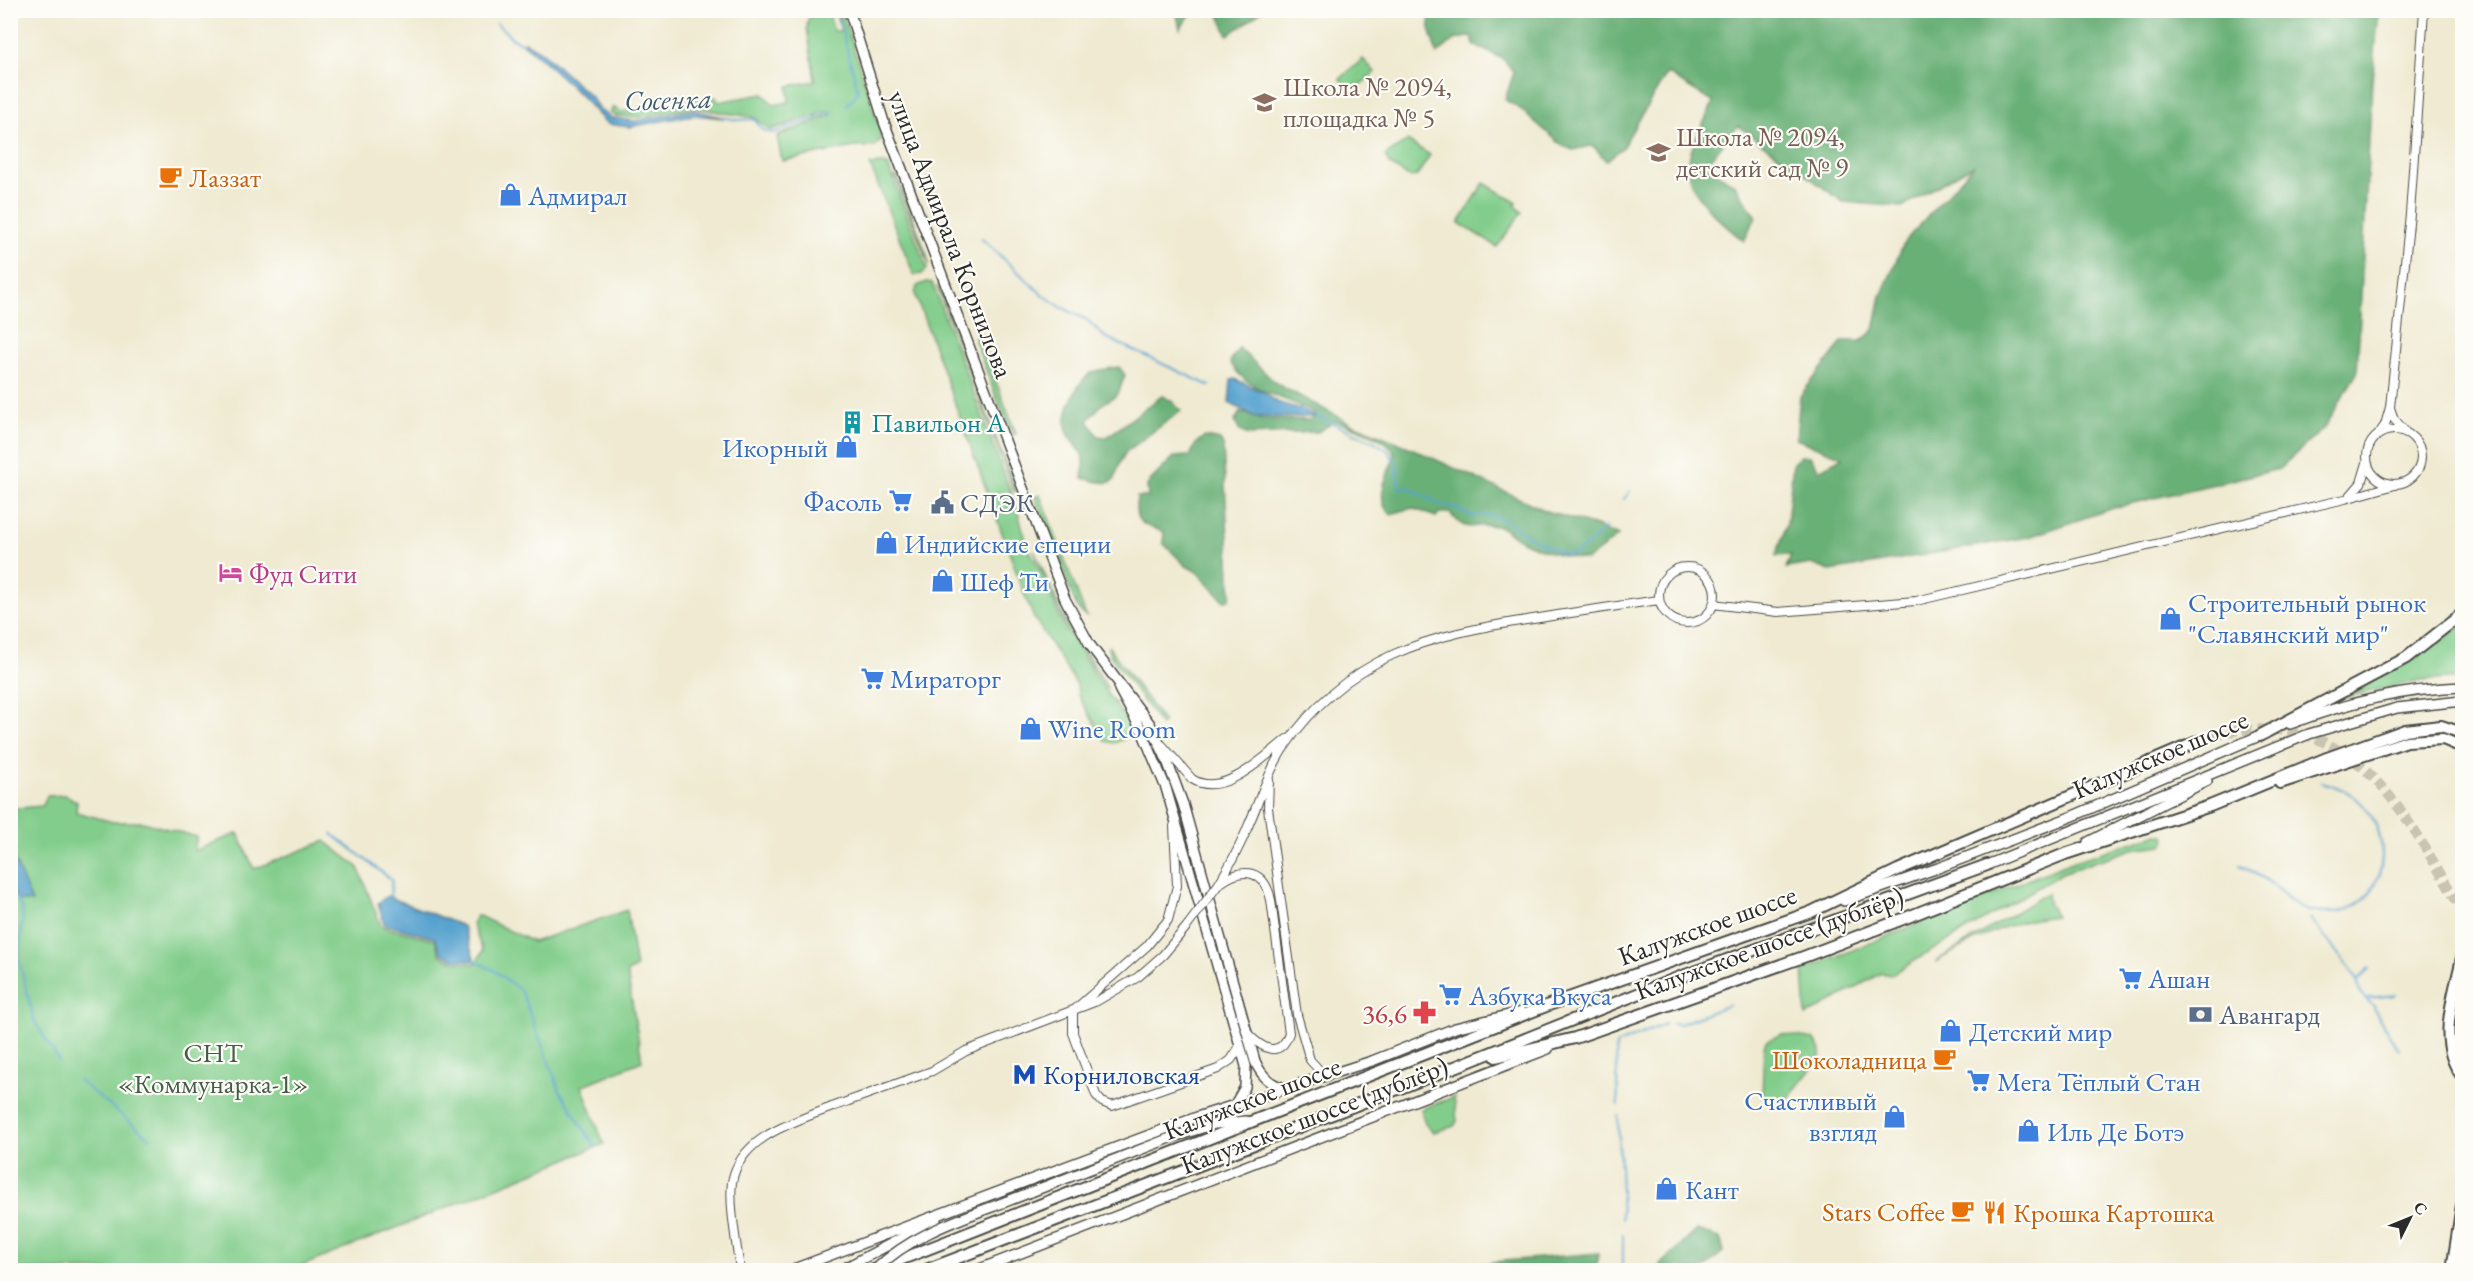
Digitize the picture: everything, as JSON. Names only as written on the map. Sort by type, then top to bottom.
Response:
[{"type":"highway","points":[[2259,736],[2406,658],[2463,614]]},
{"type":"highway","points":[[2225,801],[2327,758],[2405,730],[2441,726],[2463,733]]},
{"type":"highway","points":[[2065,854],[2407,741],[2443,739],[2463,747]]},
{"type":"highway","points":[[1811,912],[1898,870],[2199,741]]},
{"type":"highway","name":"Калужское шоссе (дублёр)","points":[[1575,1038],[1888,925],[2065,854]]},
{"type":"highway","name":"Калужское шоссе","points":[[926,1270],[1461,1065],[1680,977],[1987,865]]},
{"type":"highway","name":"Калужское шоссе","points":[[874,1270],[1546,1006],[1811,912]]},
{"type":"highway","points":[[2463,958],[2448,1031],[2451,1054],[2463,1076]]},
{"type":"highway","points":[[1461,1065],[1575,1038]]},
{"type":"highway","points":[[2453,1270],[2463,1205]]},
{"type":"main road","name":"улица Адмирала Корнилова","points":[[849,10],[884,122],[1065,599],[1083,634],[1150,724],[1159,742],[1183,804],[1255,1061],[1262,1073],[1277,1085],[1291,1088]]},
{"type":"main road","points":[[1105,666],[1149,745],[1172,810],[1247,1077],[1244,1091],[1234,1106]]},
{"type":"main road","name":"Калужское шоссе","points":[[1811,912],[1938,868],[2073,816],[2259,736],[2340,707],[2399,693],[2463,687]]},
{"type":"main road","name":"Калужское шоссе","points":[[1987,865],[2264,752],[2356,719],[2397,708],[2463,701]]},
{"type":"main road","name":"Калужское шоссе (дублёр)","points":[[2065,854],[2264,752]]},
{"type":"main road","name":"Калужское шоссе (дублёр)","points":[[791,1270],[1124,1143],[1338,1073],[1455,1028],[1546,1006]]},
{"type":"main road","name":"Калужское шоссе (дублёр)","points":[[977,1270],[1575,1038]]},
{"type":"main road","points":[[874,1270],[928,1233],[1005,1202],[1173,1137],[1215,1124],[1256,1120]]},
{"type":"main road","points":[[841,1270],[972,1201]]},
{"type":"main road","points":[[2453,1270],[2463,1239]]},
{"type":"main road","points":[[798,1270],[819,1260]]},
{"type":"street","points":[[2345,499],[2361,483],[2369,448],[2385,425],[2390,407],[2410,214],[2424,10]]},
{"type":"street","points":[[1713,604],[1761,611],[1789,612],[1916,600],[2345,499],[2410,479],[2420,467],[2422,456],[2419,446],[2394,419],[2390,407]]},
{"type":"street","points":[[2379,435],[2393,430],[2409,434]]},
{"type":"street","points":[[2367,458],[2370,469],[2376,477],[2385,483],[2395,484]]},
{"type":"street","points":[[1690,567],[1709,578],[1714,588],[1713,604],[1706,616],[1687,623],[1671,618],[1663,610],[1659,600],[1659,590],[1666,577],[1674,570],[1690,567]]},
{"type":"street","points":[[1159,742],[1198,783],[1210,785],[1232,779],[1250,768],[1298,730],[1346,683],[1377,662],[1414,644],[1490,625],[1659,600]]},
{"type":"street","points":[[740,1270],[732,1192],[736,1170],[760,1139],[788,1124],[932,1071],[966,1051],[1104,998],[1138,977],[1163,955],[1218,885],[1240,845],[1269,775],[1298,730]]},
{"type":"street","points":[[1269,775],[1268,808],[1297,1015],[1305,1049],[1313,1064],[1325,1073],[1338,1073]]},
{"type":"street","points":[[1172,810],[1177,879],[1168,921],[1147,946],[1073,1011],[1073,1033],[1096,1095],[1102,1102],[1110,1105],[1117,1105],[1218,1069],[1231,1060],[1240,1046]]},
{"type":"street","points":[[1218,885],[1234,873],[1245,872],[1260,879],[1270,894],[1289,1033],[1282,1046],[1272,1049],[1260,1046],[1248,1034]]},
{"type":"green space","points":[[1261,10],[1228,35],[1217,11]]},
{"type":"green space","points":[[1176,11],[1193,11],[1180,29]]},
{"type":"green space","points":[[1421,11],[2379,11],[2372,83],[2357,373],[2325,427],[2279,469],[2116,507],[2029,537],[1830,571],[1811,564],[1786,568],[1791,555],[1776,556],[1787,523],[1793,463],[1801,456],[1810,456],[1819,470],[1843,457],[1796,439],[1800,396],[1843,341],[1861,341],[1874,330],[1881,296],[1905,241],[1975,164],[1902,207],[1843,202],[1738,126],[1705,165],[1735,185],[1756,217],[1744,241],[1708,209],[1689,178],[1691,152],[1713,102],[1667,73],[1622,148],[1606,161],[1595,148],[1590,146],[1573,150],[1563,146],[1519,108],[1505,100],[1514,72],[1503,59],[1474,45],[1472,36],[1454,40],[1437,54],[1430,32],[1429,13]]},
{"type":"green space","points":[[831,13],[834,32],[841,30],[836,15],[844,18],[881,132],[881,140],[874,147],[855,147],[782,161],[777,136],[831,115],[829,111],[770,130],[753,117],[693,108],[638,117],[617,116],[610,113],[613,107],[621,112],[716,97],[718,102],[763,94],[774,105],[789,102],[788,86],[815,81],[807,28],[808,19],[814,15]]},
{"type":"green space","points":[[1363,59],[1375,72],[1352,93],[1340,79]]},
{"type":"green space","points":[[1407,141],[1430,155],[1417,176],[1409,177],[1389,164],[1385,156]]},
{"type":"green space","points":[[870,165],[888,165],[927,269],[922,274],[914,275]]},
{"type":"green space","points":[[897,175],[927,256],[929,265],[895,176]]},
{"type":"green space","points":[[1484,183],[1517,203],[1515,205],[1522,212],[1497,247],[1459,223]]},
{"type":"green space","points":[[927,282],[932,283],[1015,503],[1029,550],[1040,569],[1061,621],[1109,696],[1137,734],[1114,743],[1105,741],[1078,695],[1077,685],[1034,618],[915,294],[917,286]]},
{"type":"green space","points":[[937,286],[940,290],[1016,491],[1014,491]]},
{"type":"green space","points":[[977,332],[1016,434],[1014,435],[1003,415],[975,341]]},
{"type":"green space","points":[[1239,348],[1277,384],[1350,423],[1411,448],[1549,512],[1596,526],[1618,536],[1587,560],[1536,547],[1500,527],[1486,525],[1468,527],[1457,521],[1450,513],[1439,513],[1436,517],[1413,508],[1391,514],[1383,502],[1383,495],[1386,478],[1395,455],[1386,443],[1378,438],[1335,421],[1318,432],[1248,435],[1240,431],[1235,421],[1240,412],[1262,419],[1310,420],[1315,413],[1257,388],[1247,381],[1230,362]]},
{"type":"green space","points":[[1119,367],[1125,375],[1118,394],[1100,406],[1088,421],[1098,436],[1107,437],[1162,396],[1172,401],[1181,411],[1126,452],[1111,482],[1105,483],[1082,478],[1083,459],[1067,431],[1068,410],[1074,394],[1087,376],[1098,371]]},
{"type":"green space","points":[[1205,437],[1220,440],[1223,445],[1231,595],[1229,600],[1224,601],[1197,572],[1186,566],[1163,543],[1164,532],[1144,524],[1137,517],[1136,512],[1137,497],[1148,497],[1147,486],[1150,481],[1174,457],[1190,456],[1197,442]]},
{"type":"green space","points":[[1040,495],[1086,616],[1077,607],[1035,497]]},
{"type":"green space","points":[[1034,550],[1065,619],[1108,689],[1063,620]]},
{"type":"green space","points":[[2462,626],[2462,678],[2420,681],[2344,697],[2417,657]]},
{"type":"green space","points":[[1108,646],[1164,722],[1161,725],[1110,655]]},
{"type":"green space","name":"СНТ «Коммунарка-1»","points":[[66,795],[77,802],[76,812],[113,822],[143,822],[197,837],[194,851],[238,833],[254,869],[325,841],[358,867],[381,926],[435,940],[440,955],[453,961],[475,964],[483,951],[472,924],[477,915],[533,942],[627,910],[636,968],[627,972],[642,1061],[582,1086],[604,1144],[292,1270],[11,1270],[10,809],[42,806],[47,796]]},
{"type":"green space","points":[[2158,834],[2164,835],[2166,839],[2163,845],[2132,849],[2062,873],[1891,975],[1881,973],[1806,1016],[1803,970],[2072,862]]},
{"type":"green space","points":[[2047,893],[2048,903],[2056,916],[2007,926],[1935,962]]},
{"type":"green space","points":[[1782,1034],[1814,1039],[1821,1050],[1820,1058],[1788,1098],[1781,1103],[1772,1104],[1762,1094],[1764,1046],[1766,1041]]},
{"type":"green space","points":[[1454,1097],[1457,1121],[1454,1126],[1434,1132],[1428,1128],[1421,1109]]},
{"type":"green space","points":[[1697,1230],[1720,1238],[1724,1251],[1702,1270],[1657,1270],[1662,1263]]},
{"type":"green space","points":[[1598,1253],[1597,1270],[1465,1270],[1492,1262]]},
{"type":"water","points":[[525,42],[541,51],[591,97],[599,109],[612,118],[635,121],[693,110],[725,118],[693,115],[630,127],[608,124],[553,69],[521,43]]},
{"type":"water","points":[[1235,379],[1263,392],[1279,403],[1318,417],[1256,417],[1229,403],[1231,380]]},
{"type":"water","points":[[11,852],[32,902],[17,900],[11,889]]},
{"type":"water","points":[[387,896],[463,926],[475,961],[454,959],[441,953],[435,938],[384,924],[378,903]]},
{"type":"waterway","points":[[838,15],[858,91],[846,105]]},
{"type":"waterway","name":"Сосенка","points":[[496,23],[513,39],[523,44]]},
{"type":"waterway","name":"Сосенка","points":[[722,117],[738,120],[754,119],[763,130],[773,133],[833,112]]},
{"type":"waterway","points":[[981,238],[1043,295],[1087,320],[1105,337],[1210,386]]},
{"type":"waterway","points":[[1316,416],[1373,441],[1389,451],[1397,466],[1399,488],[1409,488],[1439,504],[1454,507],[1471,516],[1491,515],[1509,522],[1527,536],[1567,555],[1576,553],[1591,543],[1606,527]]},
{"type":"waterway","points":[[1624,499],[1630,491]]},
{"type":"waterway","points":[[2240,865],[2272,884],[2299,907],[2310,911],[2335,912],[2355,905],[2370,892],[2379,874],[2382,854],[2379,833],[2369,812],[2352,795],[2322,782]]},
{"type":"waterway","points":[[332,834],[392,880],[390,897]]},
{"type":"waterway","points":[[16,898],[23,911],[19,960],[34,1020],[59,1061]]},
{"type":"waterway","points":[[2310,918],[2357,978],[2360,994],[2373,1005],[2399,1050]]},
{"type":"waterway","points":[[474,960],[495,971],[521,991],[560,1091],[596,1148]]},
{"type":"waterway","points":[[2359,980],[2369,968]]},
{"type":"waterway","points":[[2368,998],[2395,995]]},
{"type":"waterway","points":[[1672,1023],[1680,1024],[1729,1005]]},
{"type":"waterway","points":[[1618,1105],[1616,1045],[1665,1024]]},
{"type":"waterway","points":[[78,1080],[150,1138]]},
{"type":"waterway","points":[[1618,1116],[1622,1219]]},
{"type":"waterway","points":[[1623,1234],[1623,1270]]},
{"type":"tunnel","points":[[2199,741],[2218,734],[2237,731],[2276,730],[2310,737],[2340,751],[2366,771],[2389,795],[2428,852],[2462,910]]},
{"type":"place","name":"Школа № 2094, площадка № 5","points":[[1265,102]]},
{"type":"place","name":"Школа № 2094, детский сад № 9","points":[[1658,152]]},
{"type":"place","name":"Лаззат","points":[[171,177]]},
{"type":"place","name":"Адмирал","points":[[510,195]]},
{"type":"place","name":"Павильон А","points":[[853,422]]},
{"type":"place","name":"Икорный","points":[[846,447]]},
{"type":"place","name":"Фасоль","points":[[900,501]]},
{"type":"place","name":"СДЭК","points":[[942,502]]},
{"type":"place","name":"Индийские специи","points":[[886,543]]},
{"type":"place","name":"Фуд Сити","points":[[231,573]]},
{"type":"place","name":"Шеф Ти","points":[[942,581]]},
{"type":"place","name":"Строительный рынок \"Славянский мир\"","points":[[2170,618]]},
{"type":"place","name":"Мираторг","points":[[872,678]]},
{"type":"place","name":"Wine Room","points":[[1030,728]]},
{"type":"place","name":"Ашан","points":[[2130,978]]},
{"type":"place","name":"Азбука Вкуса","points":[[1451,995]]},
{"type":"place","name":"36,6","points":[[1425,1013]]},
{"type":"place","name":"Авангард","points":[[2201,1014]]},
{"type":"place","name":"Детский мир","points":[[1951,1031]]},
{"type":"place","name":"Шоколадница","points":[[1945,1059]]},
{"type":"place","name":"Корниловская","points":[[1025,1074]]},
{"type":"place","name":"Мега Тёплый Cтан","points":[[1979,1081]]},
{"type":"place","name":"Счастливый взгляд","points":[[1895,1116]]},
{"type":"place","name":"Иль Де Ботэ","points":[[2029,1131]]},
{"type":"place","name":"Кант","points":[[1667,1189]]},
{"type":"place","name":"Stars Coffee","points":[[1963,1211]]},
{"type":"place","name":"Крошка Картошка","points":[[1995,1212]]}]
